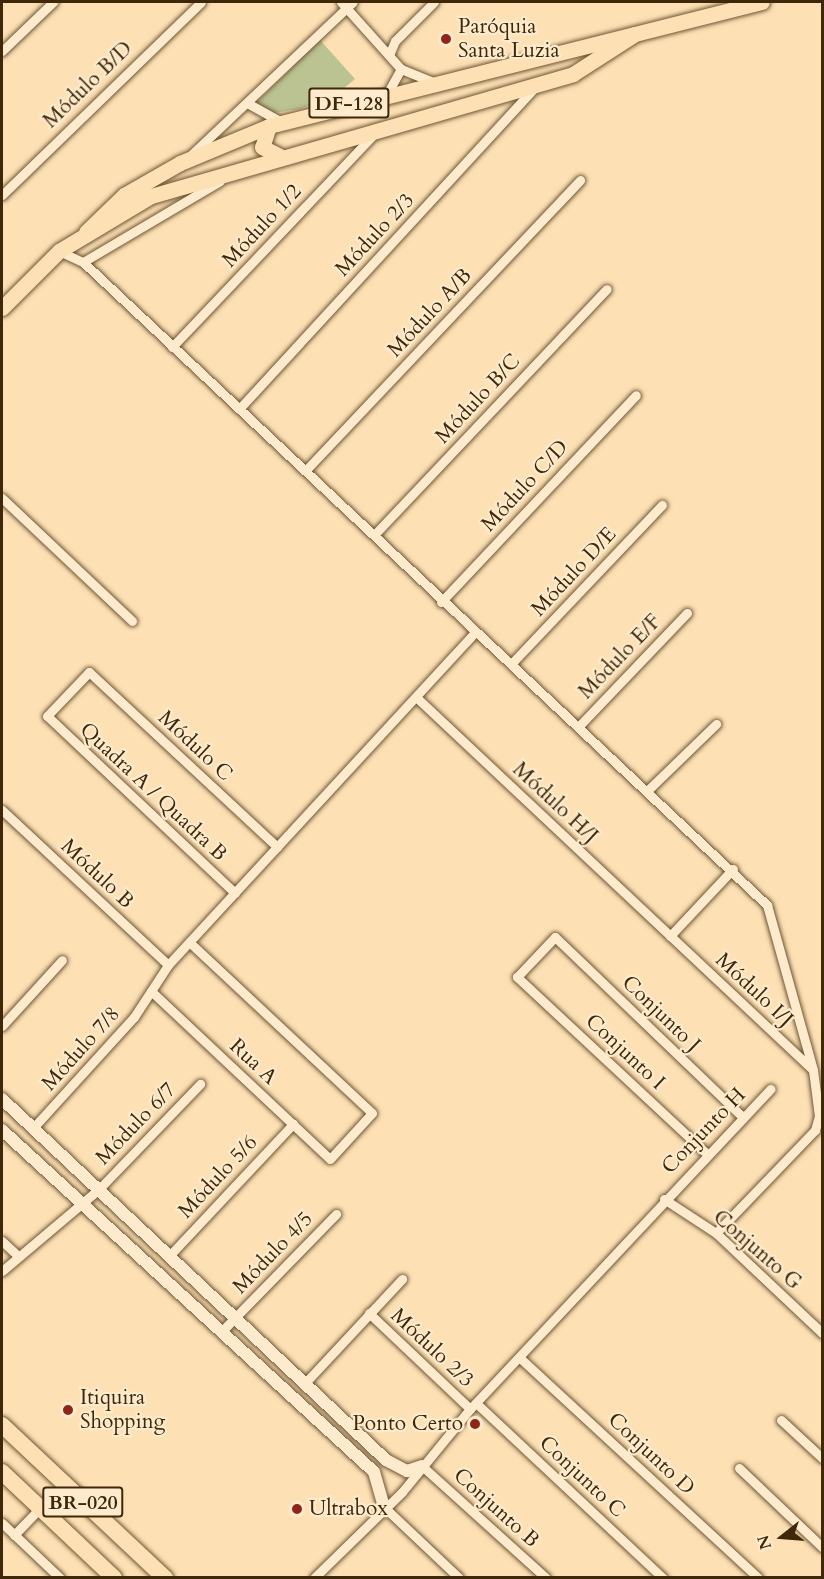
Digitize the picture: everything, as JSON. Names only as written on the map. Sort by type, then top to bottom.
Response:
[{"type":"highway","name":"BR-020","points":[[2,1425],[165,1578]]},
{"type":"highway","name":"BR-020","points":[[4,1479],[39,1508],[114,1578]]},
{"type":"main road","name":"DF-128","points":[[86,232],[124,195],[184,162],[275,124],[532,56],[762,2]]},
{"type":"main road","name":"DF-128","points":[[2,308],[59,251],[86,232],[151,196],[580,71],[638,32]]},
{"type":"main road","points":[[532,56],[546,72],[537,85]]},
{"type":"main road","points":[[275,124],[262,147],[282,157]]},
{"type":"street","points":[[2,51],[53,2]]},
{"type":"street","name":"Módulo B/D","points":[[2,195],[201,2]]},
{"type":"street","points":[[389,55],[395,41],[434,2]]},
{"type":"street","points":[[184,162],[249,104],[347,3],[401,69],[433,82]]},
{"type":"street","points":[[387,94],[401,69]]},
{"type":"street","name":"Módulo 2/3","points":[[239,409],[537,85]]},
{"type":"street","points":[[249,104],[275,124]]},
{"type":"street","name":"Módulo 1/2","points":[[172,347],[378,130]]},
{"type":"street","points":[[83,262],[236,171]]},
{"type":"street","name":"Módulo A/B","points":[[306,470],[580,180]]},
{"type":"street","points":[[59,251],[83,262],[375,534],[441,602],[580,725],[767,904],[813,1070],[819,1116],[815,1130],[716,1233]]},
{"type":"street","name":"Módulo B/C","points":[[375,534],[607,289]]},
{"type":"street","name":"Módulo C/D","points":[[441,602],[636,395]]},
{"type":"street","points":[[2,498],[132,621]]},
{"type":"street","name":"Módulo D/E","points":[[512,663],[662,505]]},
{"type":"street","name":"Módulo E/F","points":[[580,725],[687,613]]},
{"type":"street","name":"Módulo 7/8","points":[[33,1128],[151,991],[168,965],[476,632]]},
{"type":"street","name":"Módulo C","points":[[46,716],[89,672],[277,847]]},
{"type":"street","name":"Módulo H/J","points":[[416,697],[670,936]]},
{"type":"street","name":"Quadra A / Quadra B","points":[[46,716],[234,893]]},
{"type":"street","points":[[648,790],[716,724]]},
{"type":"street","name":"Módulo B","points":[[2,810],[168,965]]},
{"type":"street","points":[[670,936],[733,869]]},
{"type":"street","name":"Módulo I/J","points":[[670,936],[813,1070]]},
{"type":"street","name":"Conjunto I","points":[[555,937],[517,977],[707,1154]]},
{"type":"street","name":"Conjunto J","points":[[555,937],[743,1116]]},
{"type":"street","name":"Rua A","points":[[151,991],[330,1159],[372,1113],[189,942]]},
{"type":"street","points":[[2,1026],[62,960]]},
{"type":"street","name":"Módulo 6/7","points":[[2,1271],[80,1202],[99,1189],[200,1084]]},
{"type":"street","name":"Conjunto H","points":[[314,1578],[384,1507],[473,1406],[520,1358],[664,1199],[770,1089]]},
{"type":"street","points":[[2,1099],[398,1469],[422,1466]]},
{"type":"street","name":"Módulo 5/6","points":[[170,1255],[292,1124]]},
{"type":"street","points":[[2,1130],[374,1472],[384,1507],[459,1578]]},
{"type":"street","name":"Conjunto G","points":[[664,1199],[716,1233],[822,1333]]},
{"type":"street","name":"Módulo 4/5","points":[[221,1332],[336,1214]]},
{"type":"street","points":[[2,1240],[18,1256]]},
{"type":"street","points":[[306,1382],[402,1279]]},
{"type":"street","name":"Módulo 2/3","points":[[369,1313],[473,1406]]},
{"type":"street","name":"Conjunto D","points":[[520,1358],[758,1578]]},
{"type":"street","name":"Conjunto C","points":[[473,1406],[663,1578]]},
{"type":"street","points":[[781,1420],[822,1458]]},
{"type":"street","name":"Conjunto B","points":[[422,1466],[546,1578]]},
{"type":"street","points":[[739,1468],[822,1547]]},
{"type":"street","points":[[14,1535],[39,1508]]},
{"type":"street","points":[[2,1523],[60,1578]]},
{"type":"green space","points":[[320,40],[355,79],[331,99],[299,109],[274,113],[256,103]]},
{"type":"place","name":"Paróquia Santa Luzia","points":[[446,39]]},
{"type":"place","name":"Itiquira Shopping","points":[[68,1410]]},
{"type":"place","name":"Ponto Certo","points":[[475,1424]]},
{"type":"place","name":"Ultrabox","points":[[297,1509]]}]
